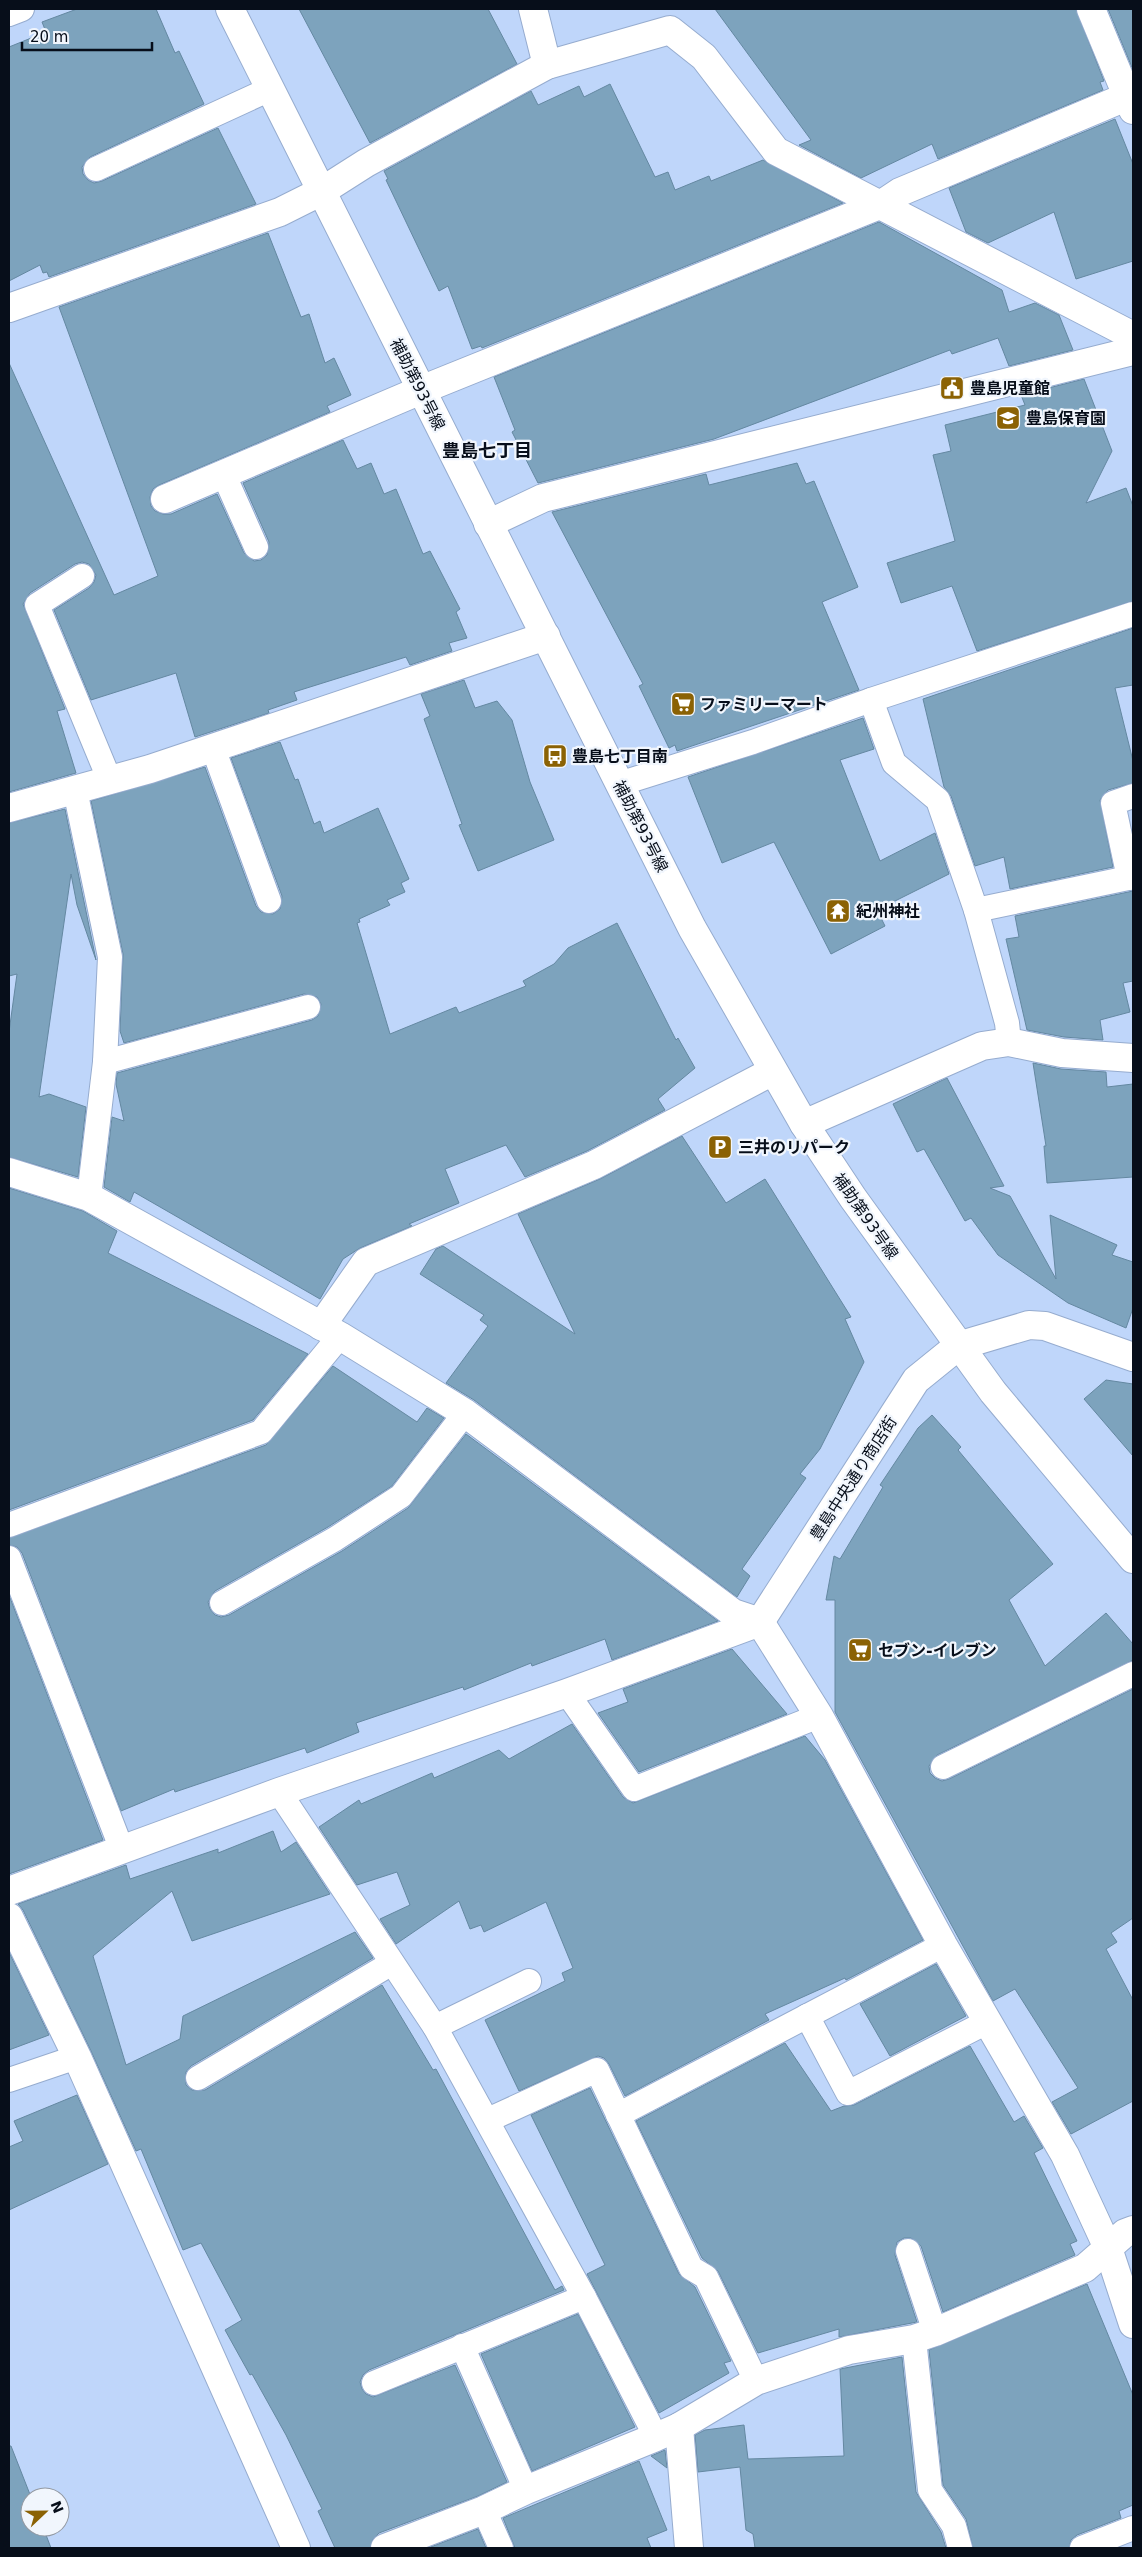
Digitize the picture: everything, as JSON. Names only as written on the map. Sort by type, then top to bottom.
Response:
[{"type":"street","name":"補助第93号線","points":[[230,9],[692,928],[804,1124],[853,1198],[958,1346],[993,1392],[1133,1559]]},
{"type":"street","points":[[533,9],[547,65]]},
{"type":"street","points":[[165,499],[421,390],[882,204],[900,192],[1132,100],[1091,9]]},
{"type":"street","points":[[9,308],[280,212],[322,191],[366,163],[547,65],[670,30],[704,57],[776,150],[1133,336]]},
{"type":"street","points":[[488,524],[543,498],[1133,351]]},
{"type":"street","points":[[9,808],[110,781],[546,636]]},
{"type":"street","points":[[804,1124],[982,1046],[1009,1042],[1062,1053],[1133,1058]]},
{"type":"street","points":[[330,1331],[366,1262],[594,1165],[774,1071]]},
{"type":"street","points":[[9,1172],[90,1197],[330,1331],[465,1413],[726,1608],[760,1622],[820,1716],[943,1945],[1065,2155],[1108,2248],[1133,2324]]},
{"type":"street","points":[[958,1346],[1029,1325],[1045,1326],[1133,1357]]},
{"type":"street","name":"豊島中央通り商店街","points":[[760,1622],[916,1380],[958,1346]]},
{"type":"street","points":[[9,1891],[279,1792],[567,1693],[760,1622]]},
{"type":"street","points":[[9,1917],[76,2057],[296,2548]]},
{"type":"street","points":[[385,2548],[484,2510],[526,2490],[667,2432],[756,2381],[849,2350],[924,2335],[1085,2268],[1125,2233],[1133,2230]]},
{"type":"street","points":[[667,2432],[689,2548]]},
{"type":"lane","points":[[9,14],[22,9]]},
{"type":"lane","points":[[96,168],[270,88]]},
{"type":"lane","points":[[224,474],[256,547]]},
{"type":"lane","points":[[82,576],[37,605],[110,781]]},
{"type":"lane","points":[[619,784],[753,742],[870,700],[1133,614]]},
{"type":"lane","points":[[870,700],[894,763],[938,800],[976,910],[1007,1024],[1009,1042]]},
{"type":"lane","points":[[213,748],[269,902]]},
{"type":"lane","points":[[75,790],[110,957],[105,1062],[90,1197]]},
{"type":"lane","points":[[976,910],[1131,878],[1113,803],[1133,796]]},
{"type":"lane","points":[[105,1062],[308,1007]]},
{"type":"lane","points":[[9,1525],[261,1432],[330,1331]]},
{"type":"lane","points":[[222,1603],[335,1539],[402,1496],[465,1413]]},
{"type":"lane","points":[[9,1558],[122,1850]]},
{"type":"lane","points":[[943,1766],[1133,1674]]},
{"type":"lane","points":[[567,1693],[634,1789],[820,1716]]},
{"type":"lane","points":[[279,1792],[435,2026],[584,2297],[667,2432]]},
{"type":"lane","points":[[618,2115],[943,1945]]},
{"type":"lane","points":[[198,2078],[392,1963]]},
{"type":"lane","points":[[435,2026],[528,1981]]},
{"type":"lane","points":[[807,2016],[848,2092],[987,2022]]},
{"type":"lane","points":[[9,2080],[76,2057]]},
{"type":"lane","points":[[488,2120],[597,2070],[691,2268],[706,2278],[756,2381]]},
{"type":"lane","points":[[908,2252],[924,2335],[930,2490],[954,2526],[960,2548]]},
{"type":"lane","points":[[374,2383],[584,2297]]},
{"type":"lane","points":[[462,2346],[526,2490]]},
{"type":"lane","points":[[484,2510],[501,2548]]},
{"type":"lane","points":[[1082,2548],[1133,2528]]},
{"type":"building","points":[[77,9],[156,9],[175,53],[179,51],[204,104],[90,157],[82,167],[83,174],[88,180],[94,183],[102,181],[218,128],[256,204],[49,277],[47,272],[43,273],[40,265],[9,281],[9,47],[46,32],[42,22]]},
{"type":"building","points":[[299,9],[488,9],[517,64],[370,143]]},
{"type":"building","points":[[715,9],[1076,9],[1104,81],[1100,82],[1103,90],[938,159],[932,144],[861,178],[799,145],[811,140]]},
{"type":"building","points":[[1108,9],[1133,9],[1133,70]]},
{"type":"building","points":[[610,84],[655,177],[668,172],[675,190],[709,176],[711,181],[763,160],[843,203],[482,348],[481,346],[472,349],[448,286],[439,291],[386,180],[388,179],[384,171],[531,91],[538,105],[579,86],[584,97]]},
{"type":"building","points":[[1115,119],[1133,164],[1133,261],[1076,279],[1054,212],[988,243],[966,232],[949,188]]},
{"type":"building","points":[[879,222],[1002,290],[1009,312],[1035,303],[1059,315],[1073,350],[1009,366],[998,338],[952,354],[950,350],[714,439],[538,483],[512,432],[515,430],[494,377]]},
{"type":"building","points":[[268,233],[301,317],[309,314],[325,363],[334,358],[351,395],[327,406],[330,412],[159,485],[153,489],[150,497],[151,506],[155,511],[171,514],[217,494],[244,553],[254,561],[261,560],[267,555],[269,542],[243,483],[343,440],[357,469],[371,463],[384,494],[396,489],[423,554],[430,551],[460,609],[456,612],[467,638],[449,643],[452,651],[410,665],[406,657],[294,692],[297,700],[268,710],[269,713],[195,737],[176,673],[91,700],[54,610],[89,588],[94,582],[96,575],[89,564],[82,562],[75,564],[30,593],[23,604],[65,709],[57,711],[76,773],[9,792],[9,363],[114,595],[158,576],[59,307]]},
{"type":"building","points":[[1084,379],[1112,451],[1086,503],[1126,488],[1133,506],[1133,601],[977,651],[952,586],[901,603],[887,563],[955,541],[933,455],[951,451],[945,425],[1025,405],[1021,395]]},
{"type":"building","points":[[797,463],[806,484],[814,481],[858,587],[822,602],[859,690],[677,751],[675,745],[669,748],[639,686],[643,684],[552,512],[706,474],[709,485]]},
{"type":"building","points":[[1133,628],[1133,685],[1115,688],[1133,761],[1133,783],[1108,790],[1100,800],[1113,867],[1010,889],[1004,857],[975,866],[951,796],[944,787],[923,699]]},
{"type":"building","points":[[464,680],[475,708],[497,701],[512,720],[530,782],[554,840],[478,871],[459,825],[462,824],[424,719],[430,716],[421,694]]},
{"type":"building","points":[[863,718],[874,749],[840,760],[880,861],[935,833],[949,874],[877,910],[885,926],[831,954],[774,842],[722,863],[688,777]]},
{"type":"building","points":[[280,742],[295,780],[298,779],[314,824],[320,821],[324,833],[378,808],[409,879],[401,883],[405,892],[387,900],[390,905],[359,919],[360,922],[357,923],[390,1034],[456,1007],[459,1013],[526,986],[523,981],[554,964],[568,948],[617,923],[676,1040],[678,1038],[695,1068],[658,1099],[665,1110],[587,1151],[525,1177],[506,1145],[445,1169],[459,1203],[409,1224],[412,1226],[360,1248],[343,1259],[320,1299],[134,1192],[130,1202],[104,1187],[112,1117],[124,1121],[116,1084],[117,1073],[312,1020],[318,1016],[321,1004],[317,997],[304,994],[124,1043],[120,1031],[123,954],[91,801],[205,767],[256,906],[261,912],[273,914],[280,909],[282,896],[231,758]]},
{"type":"building","points":[[65,809],[96,960],[77,905],[71,874],[39,1097],[49,1094],[86,1107],[78,1177],[9,1157],[9,1032],[17,974],[9,976],[9,823]]},
{"type":"building","points":[[1133,891],[1133,981],[1123,983],[1130,1012],[1100,1020],[1103,1040],[1064,1037],[1027,1030],[1006,939],[1019,937],[1015,916]]},
{"type":"building","points":[[1033,1063],[1061,1069],[1106,1072],[1107,1087],[1133,1084],[1133,1177],[1047,1183],[1044,1146],[1046,1146]]},
{"type":"building","points":[[947,1078],[1004,1186],[990,1188],[1010,1196],[1056,1279],[1050,1215],[1117,1245],[1112,1255],[1133,1262],[1133,1308],[1126,1328],[1068,1303],[998,1255],[971,1218],[965,1221],[924,1149],[917,1152],[893,1104]]},
{"type":"building","points":[[682,1136],[726,1203],[765,1179],[851,1317],[845,1319],[864,1362],[820,1449],[800,1474],[806,1478],[742,1569],[750,1576],[737,1597],[474,1400],[446,1383],[488,1326],[480,1320],[484,1315],[420,1274],[436,1249],[443,1246],[575,1334],[518,1214],[600,1179]]},
{"type":"building","points":[[9,1188],[83,1211],[117,1231],[108,1253],[308,1354],[253,1420],[9,1510]]},
{"type":"building","points":[[333,1366],[417,1422],[427,1408],[444,1418],[392,1486],[328,1527],[215,1591],[208,1602],[210,1609],[215,1615],[221,1617],[229,1615],[342,1551],[408,1508],[466,1434],[718,1621],[612,1660],[605,1639],[532,1666],[531,1663],[464,1690],[463,1687],[356,1723],[359,1732],[307,1753],[305,1748],[175,1792],[174,1789],[121,1811],[22,1553],[17,1547],[9,1545],[9,1538],[266,1445]]},
{"type":"building","points":[[1106,1380],[1133,1384],[1133,1456],[1084,1399]]},
{"type":"building","points":[[932,1415],[961,1447],[958,1450],[1053,1564],[1009,1600],[1045,1666],[1106,1613],[1133,1644],[1133,1660],[937,1755],[929,1766],[930,1773],[935,1778],[942,1781],[949,1779],[1133,1689],[1133,1918],[1111,1933],[1117,1942],[1106,1949],[1133,2000],[1133,2101],[1071,2134],[1052,2102],[1078,2088],[1015,1989],[993,2001],[835,1712],[835,1600],[826,1600],[834,1556],[840,1559],[883,1487],[880,1485],[918,1428]]},
{"type":"building","points":[[9,1595],[103,1840],[9,1874]]},
{"type":"building","points":[[732,1649],[787,1714],[639,1772],[598,1713],[628,1702],[623,1689]]},
{"type":"building","points":[[572,1724],[623,1797],[633,1803],[805,1736],[825,1760],[923,1940],[846,1980],[845,1978],[765,2014],[769,2020],[625,2096],[609,2064],[604,2058],[598,2056],[519,2091],[485,2020],[565,1981],[562,1973],[573,1968],[546,1902],[484,1932],[481,1925],[470,1929],[459,1901],[396,1944],[380,1919],[410,1905],[397,1872],[357,1885],[319,1827],[359,1800],[361,1804],[432,1773],[434,1778],[499,1750],[509,1759]]},
{"type":"building","points":[[273,1831],[281,1852],[296,1842],[330,1894],[192,1941],[172,1891],[93,1956],[126,2065],[180,2039],[183,2016],[355,1932],[373,1958],[191,2066],[186,2072],[186,2085],[192,2090],[205,2090],[382,1985],[433,2070],[436,2069],[555,2290],[562,2286],[564,2290],[369,2370],[363,2375],[360,2382],[362,2389],[366,2394],[373,2397],[455,2365],[507,2482],[478,2496],[379,2533],[373,2539],[370,2548],[335,2548],[318,2511],[322,2509],[286,2435],[225,2330],[242,2320],[201,2243],[183,2250],[141,2149],[136,2151],[91,2051],[23,1910],[18,1904],[126,1865],[130,1879],[218,1849],[218,1853]]},
{"type":"building","points":[[9,1952],[49,2035],[9,2050]]},
{"type":"building","points":[[936,1964],[966,2016],[890,2056],[860,2004]]},
{"type":"building","points":[[785,2043],[831,2111],[844,2106],[854,2105],[970,2046],[1014,2122],[1024,2116],[1043,2148],[1034,2153],[1077,2241],[1070,2244],[1075,2255],[943,2312],[921,2246],[911,2238],[904,2238],[897,2242],[895,2255],[917,2322],[839,2337],[839,2329],[758,2353],[718,2271],[702,2258],[636,2121]]},
{"type":"building","points":[[590,2088],[679,2274],[695,2287],[731,2361],[724,2363],[729,2373],[659,2413],[587,2274],[605,2265],[531,2115]]},
{"type":"building","points":[[77,2095],[108,2164],[9,2210],[9,2147],[23,2141],[14,2121]]},
{"type":"building","points":[[1087,2284],[1133,2395],[1133,2505],[1119,2511],[1121,2518],[1077,2535],[1071,2540],[1069,2548],[973,2548],[966,2519],[943,2485],[929,2350]]},
{"type":"building","points":[[578,2314],[635,2427],[532,2471],[481,2354]]},
{"type":"building","points":[[902,2357],[916,2492],[941,2532],[946,2548],[755,2548],[753,2534],[746,2530],[740,2467],[698,2472],[695,2435],[705,2430],[744,2425],[748,2459],[844,2456],[840,2369]]},
{"type":"building","points":[[9,2446],[11,2446],[27,2487],[20,2487],[20,2537],[47,2537],[51,2548],[9,2548]]},
{"type":"building","points":[[665,2450],[667,2468],[651,2456]]},
{"type":"building","points":[[639,2461],[667,2530],[647,2538],[651,2548],[515,2548],[503,2518]]},
{"type":"building","points":[[478,2529],[486,2548],[428,2548]]},
{"type":"place","name":"豊島児童館","points":[[952,388]]},
{"type":"place","name":"豊島保育園","points":[[1008,418]]},
{"type":"place","name":"ファミリーマート","points":[[683,704]]},
{"type":"place","name":"豊島七丁目南","points":[[555,756]]},
{"type":"place","name":"紀州神社","points":[[838,911]]},
{"type":"place","name":"三井のリパーク","points":[[720,1147]]},
{"type":"place","name":"セブン-イレブン","points":[[860,1650]]},
{"type":"district","name":"豊島七丁目","points":[[487,451]]}]
